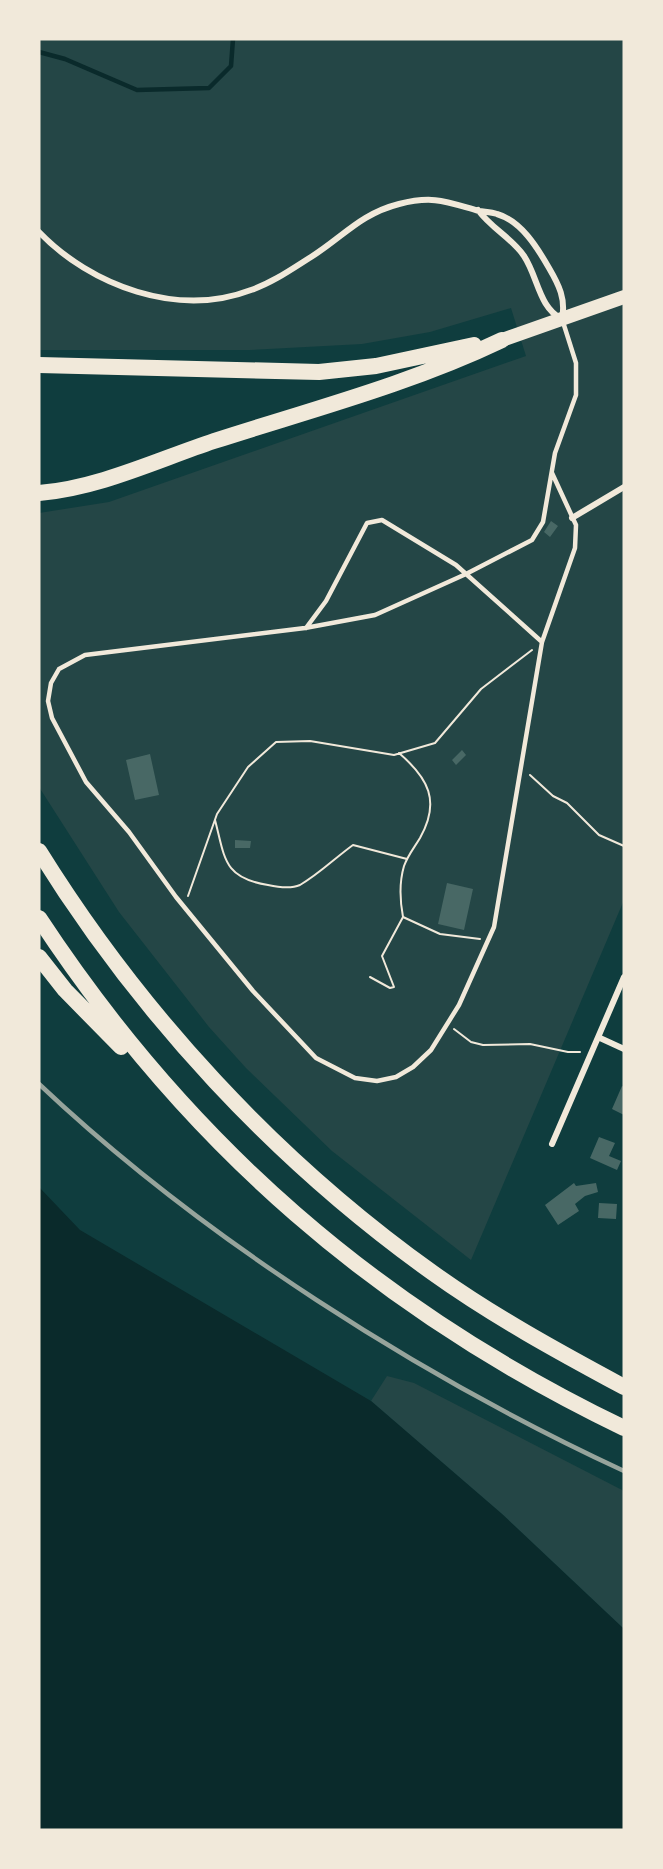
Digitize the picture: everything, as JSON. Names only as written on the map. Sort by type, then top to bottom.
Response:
[{"type":"highway","points":[[39,365],[319,372],[376,366],[502,340]]},
{"type":"highway","points":[[39,492],[101,480],[392,384],[467,356],[502,340]]},
{"type":"highway","points":[[39,851],[93,931],[161,1018],[227,1093],[307,1172],[351,1211],[442,1279],[527,1333],[624,1387]]},
{"type":"highway","points":[[39,918],[86,987],[156,1076],[194,1118],[274,1198],[360,1269],[405,1301],[498,1360],[624,1428]]},
{"type":"highway","points":[[39,957],[65,990],[109,1036],[156,1076]]},
{"type":"main road","points":[[502,340],[624,297]]},
{"type":"street","points":[[39,232],[91,273],[119,286],[153,296],[202,298],[235,295],[262,286],[313,256],[359,219],[386,207],[435,199],[498,214],[531,240],[560,289],[564,305],[562,319]]},
{"type":"street","points":[[478,210],[490,226],[523,254],[547,306],[562,319]]},
{"type":"street","points":[[572,518],[624,487]]},
{"type":"street","points":[[552,1144],[594,1052],[624,977]]},
{"type":"street","points":[[600,1038],[624,1049]]},
{"type":"lane","points":[[552,473],[576,525],[575,548],[542,642],[494,927],[459,1005],[425,1057],[405,1073],[377,1081],[344,1075],[316,1058],[278,1020],[184,907],[129,832],[86,782],[49,712],[49,695],[53,677],[67,663],[85,655],[305,628],[375,615],[466,574],[532,540],[543,522],[555,453],[574,405],[577,384],[576,363],[562,319]]},
{"type":"lane","points":[[305,628],[326,601],[367,523],[382,520],[456,565],[542,642]]},
{"type":"path","points":[[184,907],[215,820],[248,767],[276,742],[310,741],[352,749],[399,753],[435,743],[481,689],[542,642]]},
{"type":"path","points":[[370,977],[390,988],[394,987],[382,956],[403,917],[400,898],[407,859],[420,837],[428,816],[429,790],[419,771],[399,753]]},
{"type":"path","points":[[521,768],[553,796],[567,803],[600,835],[624,846]]},
{"type":"path","points":[[215,820],[224,856],[235,875],[252,883],[278,887],[298,886],[353,846],[407,859]]},
{"type":"path","points":[[403,917],[441,934],[474,937],[488,942]]},
{"type":"path","points":[[446,1025],[463,1034],[471,1042],[483,1045],[530,1044],[568,1052],[594,1052]]},
{"type":"shaded area","points":[[39,39],[624,39],[624,900],[471,1260],[332,1151],[246,1068],[209,1027],[119,912],[39,787],[39,513],[109,502],[526,356],[511,308],[430,332],[362,344],[249,350],[39,350]]},
{"type":"shaded area","points":[[39,1187],[80,1230],[371,1401],[502,1514],[624,1629],[624,1830],[39,1830]]},
{"type":"shaded area","points":[[387,1376],[414,1383],[624,1491],[624,1629],[502,1514],[371,1401]]},
{"type":"building","points":[[551,521],[558,526],[550,537],[544,532]]},
{"type":"building","points":[[462,750],[466,755],[456,765],[452,760]]},
{"type":"building","points":[[150,754],[159,795],[135,800],[126,760]]},
{"type":"building","points":[[235,840],[251,841],[250,848],[235,848]]},
{"type":"building","points":[[447,883],[473,889],[464,930],[438,924]]},
{"type":"building","points":[[622,1086],[624,1087],[624,1115],[612,1109]]},
{"type":"building","points":[[599,1137],[615,1143],[609,1156],[621,1161],[617,1170],[590,1158]]},
{"type":"building","points":[[574,1183],[576,1186],[596,1183],[598,1192],[585,1196],[575,1204],[579,1211],[558,1225],[545,1205]]},
{"type":"building","points":[[599,1203],[617,1204],[616,1219],[598,1218]]},
{"type":"waterway","points":[[39,52],[65,59],[137,90],[209,88],[231,66],[233,39]]},
{"type":"railway","points":[[39,1084],[103,1141],[171,1196],[316,1300],[470,1393],[624,1471]]}]
